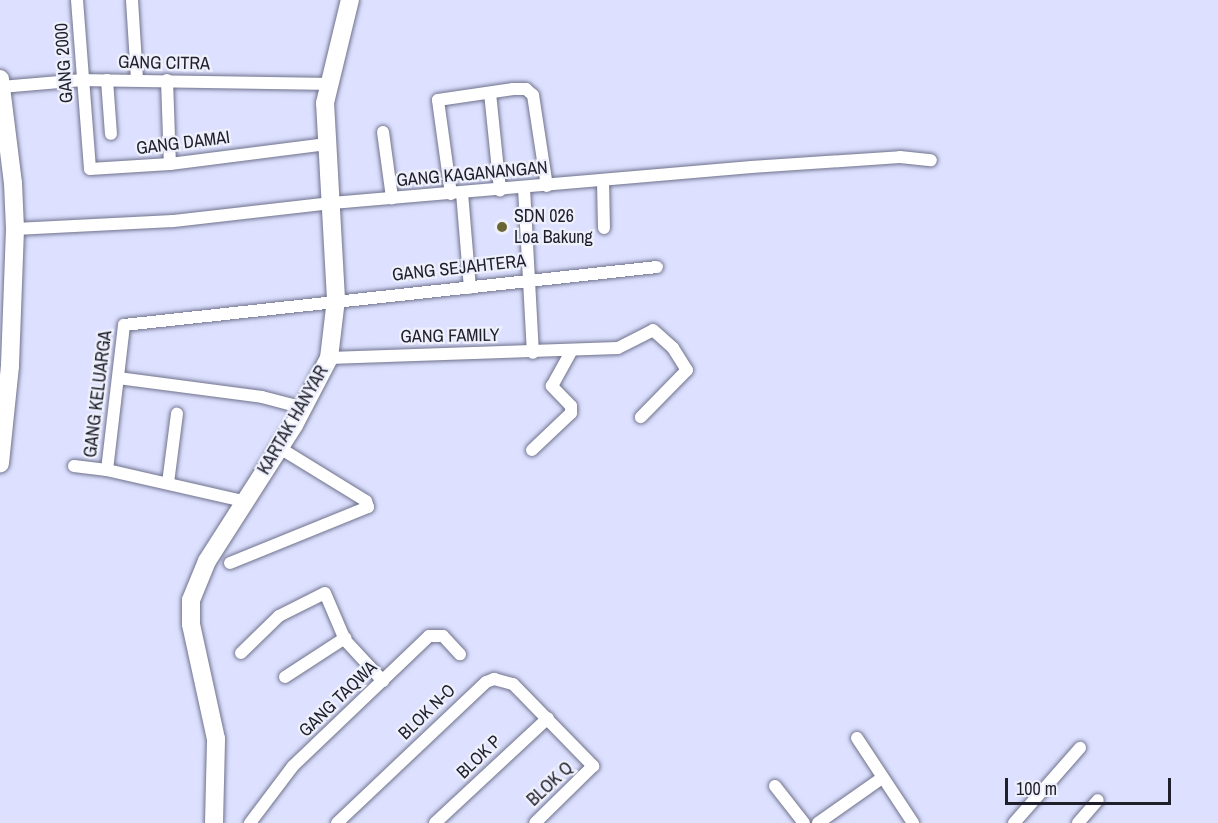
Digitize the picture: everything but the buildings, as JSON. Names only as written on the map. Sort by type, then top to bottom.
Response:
[{"type":"street","name":"GANG 2000","points":[[77,0],[87,123]]},
{"type":"street","points":[[132,0],[137,80]]},
{"type":"street","name":"KARTAK HANYAR","points":[[214,823],[216,739],[190,612],[203,569],[243,501],[280,448],[304,408],[329,358],[336,299],[327,144],[327,84],[350,0]]},
{"type":"street","points":[[106,80],[111,134]]},
{"type":"street","name":"GANG CITRA","points":[[1,83],[167,80],[327,84]]},
{"type":"street","points":[[167,80],[170,164]]},
{"type":"street","points":[[0,463],[11,342],[15,229],[1,83]]},
{"type":"street","points":[[470,288],[457,194],[438,100],[490,93],[531,91],[547,186]]},
{"type":"street","points":[[490,93],[500,190]]},
{"type":"street","name":"GANG DAMAI","points":[[87,123],[89,166],[93,170],[170,164],[327,144]]},
{"type":"street","points":[[383,132],[392,198]]},
{"type":"street","name":"GANG KAGANANGAN","points":[[15,229],[174,221],[332,203],[900,157],[932,160]]},
{"type":"street","points":[[603,181],[604,228]]},
{"type":"street","points":[[524,188],[526,279],[533,353]]},
{"type":"street","name":"GANG SEJAHTERA","points":[[336,299],[470,288],[526,279],[657,267]]},
{"type":"street","name":"GANG KELUARGA","points":[[243,501],[107,470],[122,328],[127,323],[336,299]]},
{"type":"street","name":"GANG FAMILY","points":[[329,358],[571,352],[625,347],[649,330],[657,333],[687,370],[641,417]]},
{"type":"street","points":[[532,450],[571,413],[571,406],[552,386],[571,352]]},
{"type":"street","points":[[118,378],[262,397],[304,408]]},
{"type":"street","points":[[168,483],[177,414]]},
{"type":"street","points":[[230,563],[368,507],[366,501],[280,448]]},
{"type":"street","points":[[74,466],[107,470]]},
{"type":"street","points":[[241,653],[279,616],[325,593],[345,638],[383,681]]},
{"type":"street","name":"GANG TAQWA","points":[[250,823],[279,782],[433,634],[450,642],[460,654]]},
{"type":"street","points":[[285,677],[345,638]]},
{"type":"street","name":"BLOK N-O","points":[[337,823],[486,682],[504,679],[548,718]]},
{"type":"street","name":"BLOK P","points":[[435,823],[548,718]]},
{"type":"street","name":"BLOK Q","points":[[535,823],[593,766],[548,718]]},
{"type":"street","points":[[857,738],[913,823]]},
{"type":"street","points":[[1014,823],[1080,747]]},
{"type":"street","points":[[818,823],[882,778]]},
{"type":"street","points":[[775,786],[804,823]]},
{"type":"street","points":[[1078,823],[1098,800]]},
{"type":"place","name":"SDN 026 Loa Bakung","points":[[502,227]]}]
